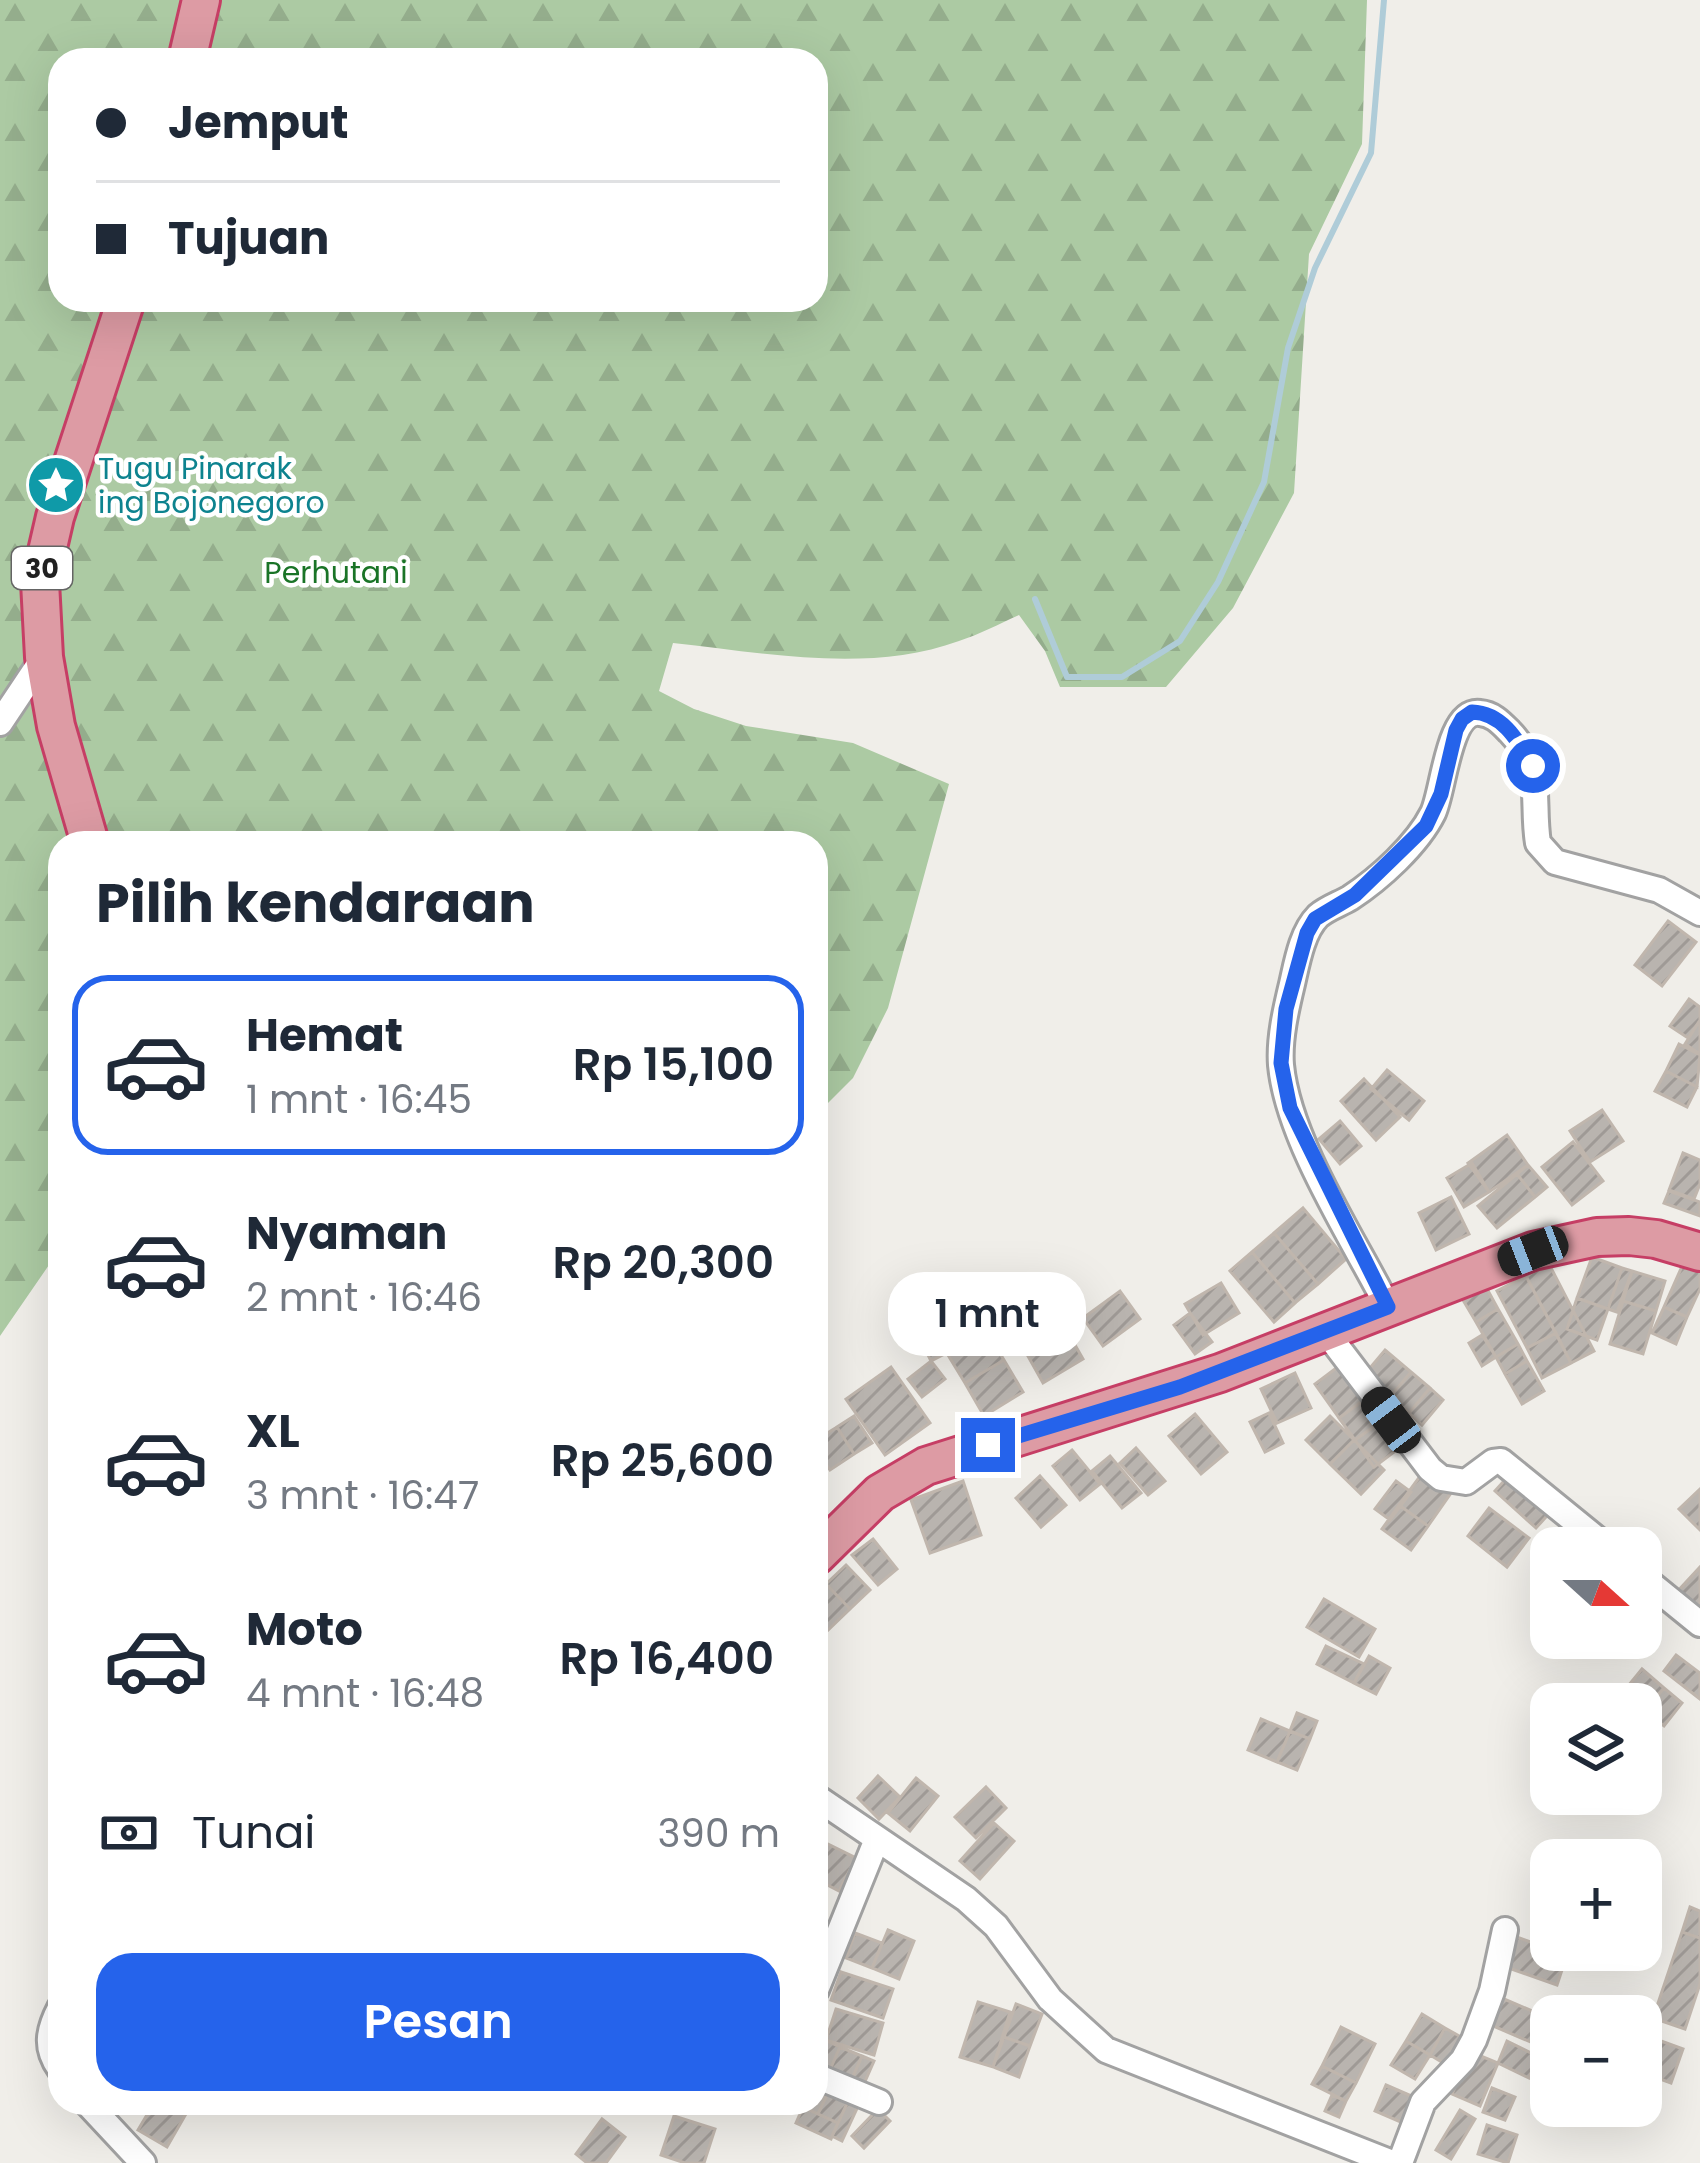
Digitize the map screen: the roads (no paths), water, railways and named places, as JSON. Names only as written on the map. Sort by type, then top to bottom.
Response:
[{"type":"highway","points":[[190,48],[201,0]]},
{"type":"highway","name":"30","points":[[87,831],[56,726],[44,657],[40,582],[44,554],[122,312]]},
{"type":"highway","points":[[828,1544],[880,1493],[926,1466],[1139,1401],[1565,1242],[1629,1236],[1697,1249]]},
{"type":"street","points":[[0,723],[44,657]]},
{"type":"street","points":[[1388,1307],[1290,1108],[1281,1063],[1286,1009],[1315,919],[1355,895],[1426,826],[1441,794],[1450,747],[1462,719],[1472,712],[1483,713],[1517,739],[1533,766],[1538,843],[1555,862],[1659,890],[1700,913]]},
{"type":"street","points":[[1326,1332],[1441,1478],[1466,1482],[1501,1461],[1582,1527]]},
{"type":"street","points":[[1662,1593],[1700,1624]]},
{"type":"street","points":[[828,1805],[931,1873],[996,1926],[1050,1999],[1106,2050],[1396,2163],[1423,2102],[1474,2040],[1492,1990],[1505,1930]]},
{"type":"street","points":[[828,1961],[878,1840]]},
{"type":"street","points":[[828,2082],[879,2102]]},
{"type":"street","points":[[98,2115],[143,2163]]},
{"type":"waterway","points":[[1035,599],[1067,677],[1122,677],[1180,641],[1218,582],[1264,482],[1288,348],[1315,268],[1371,153],[1384,0]]},
{"type":"place","name":"Tugu Pinarak ing Bojonegoro","points":[[56,485]]},
{"type":"park label","name":"Perhutani","points":[[336,572]]}]
